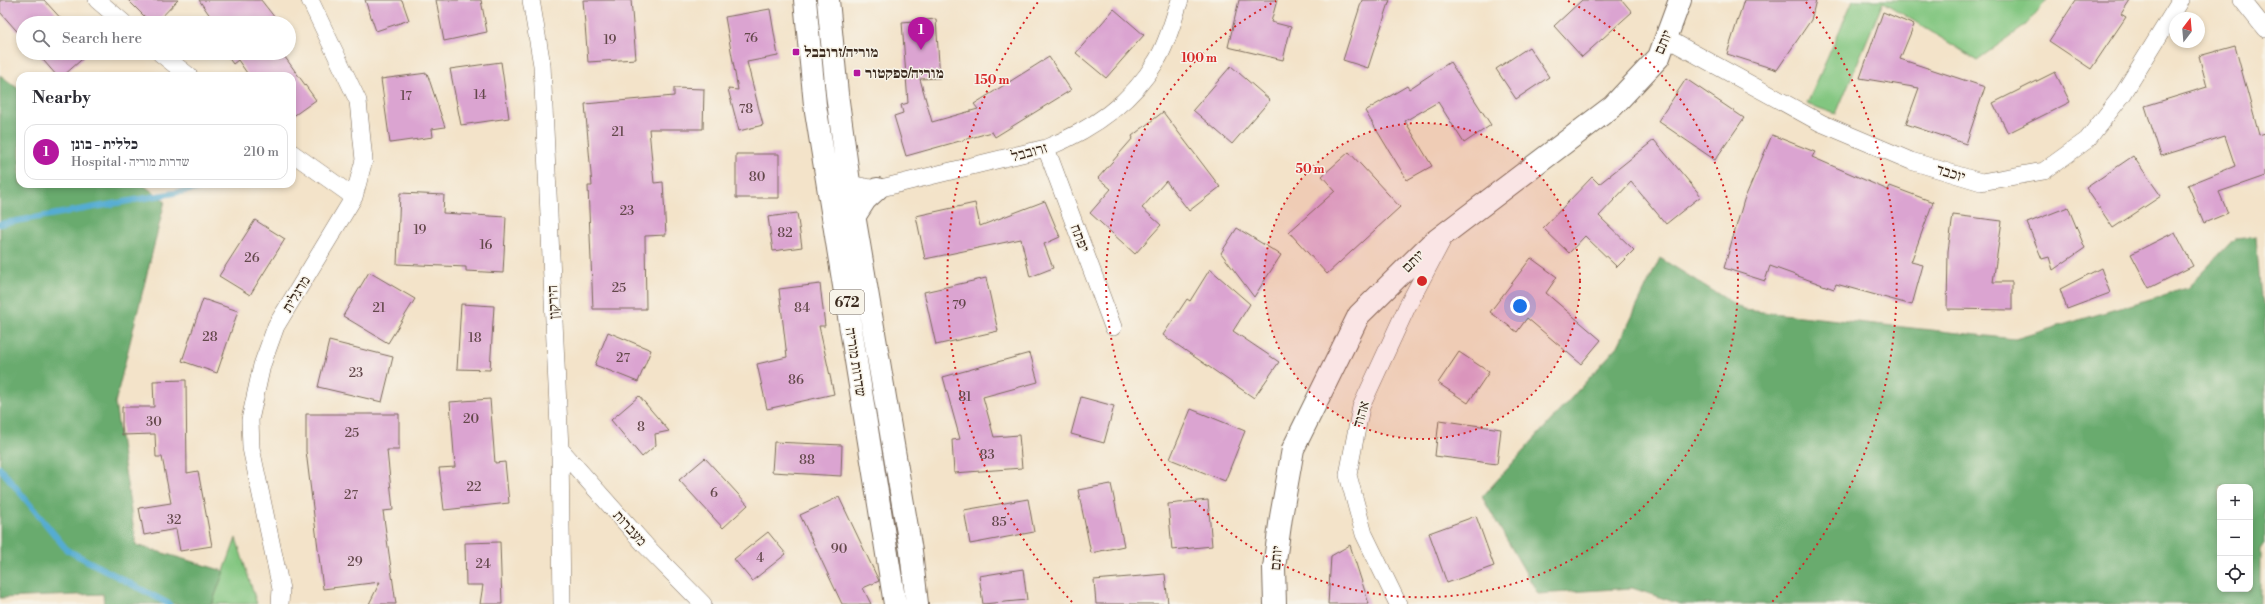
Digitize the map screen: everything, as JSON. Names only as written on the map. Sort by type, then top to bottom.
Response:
[{"type":"main road","name":"שדרות מוריה","points":[[806,0],[815,105],[895,604]]},
{"type":"main road","name":"שדרות מוריה","points":[[828,0],[837,94],[849,184],[911,551],[917,604]]},
{"type":"main road","name":"יותם","points":[[1275,604],[1274,568],[1293,449],[1359,315],[1430,244],[1613,106],[1659,57],[1680,0]]},
{"type":"main road","points":[[854,217],[865,200],[876,189]]},
{"type":"street","points":[[97,0],[116,16]]},
{"type":"street","name":"מרגלית","points":[[280,604],[281,589],[252,448],[250,420],[262,365],[276,326],[354,197],[364,160],[358,101],[310,0]]},
{"type":"street","name":"הירקון","points":[[531,0],[542,65],[560,449],[562,604]]},
{"type":"street","name":"זרובבל","points":[[823,153],[832,171],[837,177],[849,184],[876,189],[1046,148],[1072,138],[1105,118],[1136,89],[1157,60],[1170,32],[1180,0]]},
{"type":"street","name":"יוכבד","points":[[1666,38],[1821,123],[1911,161],[1982,182],[2044,171],[2087,140],[2123,94],[2181,0]]},
{"type":"street","points":[[2242,0],[2265,29]]},
{"type":"street","points":[[169,60],[184,72]]},
{"type":"street","name":"יפתח","points":[[1046,148],[1113,327]]},
{"type":"street","points":[[296,156],[354,197]]},
{"type":"street","name":"אהוד","points":[[1398,604],[1364,534],[1348,475],[1361,407],[1407,308],[1446,232]]},
{"type":"street","name":"מעברות","points":[[560,449],[646,546],[703,604]]},
{"type":"green space","points":[[1853,0],[2047,0],[2025,26],[1977,60],[1883,2],[1836,114],[1807,104]]},
{"type":"green space","points":[[0,75],[16,87],[16,188],[147,188],[165,201],[115,403],[136,545],[224,571],[212,604],[104,604],[103,594],[0,598]]},
{"type":"green space","points":[[2256,237],[2261,298],[2265,306],[2265,545],[2260,549],[2260,604],[1680,604],[1632,588],[1538,594],[1482,497],[1618,346],[1660,258],[1744,310],[2015,339],[2187,288],[2234,239]]},
{"type":"green space","points":[[236,538],[257,604],[212,604]]},
{"type":"building","points":[[0,0],[44,0],[59,16],[16,16],[16,30],[0,12]]},
{"type":"building","points":[[128,0],[178,0],[163,16],[144,16]]},
{"type":"building","points":[[199,0],[261,0],[274,16],[210,16]]},
{"type":"building","points":[[365,0],[402,0],[409,20],[376,31]]},
{"type":"building","points":[[436,0],[481,0],[487,32],[444,41]]},
{"type":"building","points":[[583,0],[631,0],[636,59],[588,62]]},
{"type":"building","points":[[1239,0],[1277,0],[1271,22],[1291,27],[1283,60],[1228,47]]},
{"type":"building","points":[[1362,0],[1390,0],[1368,68],[1343,60]]},
{"type":"building","points":[[1582,0],[1622,0],[1632,12],[1582,57],[1554,26]]},
{"type":"building","points":[[1744,0],[1816,0],[1811,20],[1777,70],[1727,54]]},
{"type":"building","points":[[2076,0],[2130,0],[2121,14],[2126,17],[2091,69],[2049,41]]},
{"type":"building","points":[[770,9],[778,56],[747,62],[763,125],[739,131],[728,89],[738,90],[725,17]]},
{"type":"building","points":[[1114,9],[1144,35],[1106,78],[1076,53]]},
{"type":"building","points":[[1883,12],[1914,25],[1900,59],[1985,87],[1966,144],[1906,124],[1919,88],[1860,78]]},
{"type":"building","points":[[936,19],[940,78],[920,79],[932,122],[978,109],[974,104],[1049,57],[1071,90],[995,137],[992,132],[906,156],[894,116],[903,113],[901,105],[908,103],[902,22]]},
{"type":"building","points":[[2235,46],[2259,135],[2265,133],[2265,176],[2219,192],[2228,213],[2204,223],[2188,185],[2235,166],[2225,136],[2161,156],[2145,106],[2207,87],[2199,56]]},
{"type":"building","points":[[1529,47],[1549,77],[1516,99],[1496,69]]},
{"type":"building","points":[[43,60],[81,60],[68,72],[54,72]]},
{"type":"building","points":[[230,60],[238,60],[233,64]]},
{"type":"building","points":[[238,60],[287,60],[296,72],[246,72]]},
{"type":"building","points":[[501,62],[509,118],[461,125],[450,69]]},
{"type":"building","points":[[1450,62],[1491,125],[1464,143],[1438,102],[1405,121],[1432,166],[1407,180],[1365,111],[1407,86],[1409,89]]},
{"type":"building","points":[[1231,66],[1270,100],[1232,144],[1193,110]]},
{"type":"building","points":[[296,72],[316,100],[296,114]]},
{"type":"building","points":[[2055,72],[2070,102],[2008,133],[1993,103]]},
{"type":"building","points":[[427,73],[445,127],[432,129],[433,137],[390,143],[381,79]]},
{"type":"building","points":[[1686,79],[1744,118],[1715,160],[1658,121]]},
{"type":"building","points":[[674,88],[704,89],[703,129],[649,129],[654,183],[663,182],[666,235],[645,236],[646,309],[593,309],[588,186],[592,186],[585,104],[674,96]]},
{"type":"building","points":[[1163,112],[1220,187],[1189,211],[1166,181],[1142,208],[1161,225],[1135,254],[1090,213],[1111,189],[1098,178],[1133,138],[1132,136]]},
{"type":"building","points":[[1772,135],[1815,152],[1812,157],[1888,190],[1890,186],[1933,202],[1911,262],[1923,265],[1912,305],[1836,284],[1834,289],[1770,266],[1765,281],[1724,268],[1744,200]]},
{"type":"building","points":[[1654,140],[1701,196],[1666,224],[1631,182],[1599,216],[1634,250],[1617,267],[1585,236],[1569,253],[1543,228],[1592,177],[1599,184]]},
{"type":"building","points":[[1349,152],[1400,207],[1327,274],[1289,232],[1335,191],[1322,176]]},
{"type":"building","points":[[736,154],[779,154],[779,198],[736,198]]},
{"type":"building","points":[[2133,156],[2161,196],[2113,228],[2086,188]]},
{"type":"building","points":[[400,193],[444,195],[443,213],[506,217],[503,273],[466,271],[466,267],[397,264]]},
{"type":"building","points":[[1045,201],[1060,237],[1044,244],[1053,268],[1030,277],[1021,239],[925,259],[916,216],[975,203],[980,226]]},
{"type":"building","points":[[2068,207],[2085,248],[2053,270],[2049,257],[2042,259],[2027,223]]},
{"type":"building","points":[[797,213],[802,247],[773,251],[768,217]]},
{"type":"building","points":[[1953,215],[2002,221],[1993,282],[2012,282],[2012,310],[1947,309],[1948,251]]},
{"type":"building","points":[[255,220],[285,239],[250,295],[219,276]]},
{"type":"building","points":[[1237,228],[1281,255],[1254,297],[1221,253]]},
{"type":"building","points":[[2175,232],[2193,266],[2149,288],[2131,254]]},
{"type":"building","points":[[1531,258],[1557,277],[1546,293],[1601,340],[1581,364],[1527,318],[1517,332],[1490,312]]},
{"type":"building","points":[[2101,268],[2110,293],[2067,309],[2060,289]]},
{"type":"building","points":[[1210,269],[1250,304],[1233,331],[1279,362],[1254,398],[1163,335],[1187,299],[1190,301]]},
{"type":"building","points":[[369,272],[415,299],[388,343],[343,316]]},
{"type":"building","points":[[986,278],[998,331],[936,345],[924,292]]},
{"type":"building","points":[[820,284],[825,326],[819,326],[834,394],[767,409],[757,364],[787,357],[779,289]]},
{"type":"building","points":[[203,299],[238,311],[217,373],[182,361]]},
{"type":"building","points":[[461,304],[494,306],[490,370],[457,369]]},
{"type":"building","points":[[608,332],[651,350],[638,382],[595,365]]},
{"type":"building","points":[[329,341],[393,357],[382,402],[318,387]]},
{"type":"building","points":[[1459,352],[1489,372],[1468,403],[1438,383]]},
{"type":"building","points":[[1030,353],[1038,382],[983,397],[994,437],[1019,435],[1022,468],[954,473],[952,440],[960,439],[943,377]]},
{"type":"building","points":[[186,380],[187,473],[198,471],[212,546],[180,551],[176,529],[144,535],[139,508],[171,503],[162,457],[156,457],[155,434],[122,435],[122,407],[154,407],[153,381]]},
{"type":"building","points":[[639,396],[669,431],[655,434],[656,445],[642,457],[611,420]]},
{"type":"building","points":[[1081,397],[1114,406],[1104,443],[1071,434]]},
{"type":"building","points":[[490,399],[495,463],[505,462],[509,503],[444,510],[439,468],[455,467],[450,402]]},
{"type":"building","points":[[1191,409],[1245,431],[1225,481],[1170,459]]},
{"type":"building","points":[[306,414],[399,414],[399,450],[387,450],[393,510],[383,511],[396,604],[369,604],[380,582],[323,589],[306,451]]},
{"type":"building","points":[[1439,420],[1501,429],[1497,464],[1435,456]]},
{"type":"building","points":[[774,442],[842,445],[841,476],[772,472]]},
{"type":"building","points":[[705,458],[748,505],[723,528],[679,480]]},
{"type":"building","points":[[1111,484],[1124,546],[1091,553],[1078,490]]},
{"type":"building","points":[[839,497],[879,581],[863,588],[871,604],[842,604],[800,515]]},
{"type":"building","points":[[1028,499],[1034,532],[970,544],[964,510]]},
{"type":"building","points":[[1208,500],[1212,546],[1172,550],[1168,504]]},
{"type":"building","points":[[1476,516],[1494,566],[1447,583],[1429,533]]},
{"type":"building","points":[[768,532],[786,554],[752,581],[734,559]]},
{"type":"building","points":[[500,542],[502,604],[480,604],[483,585],[466,585],[465,543]]},
{"type":"building","points":[[1350,545],[1369,604],[1328,604],[1331,556]]},
{"type":"building","points":[[1023,569],[1027,600],[983,604],[979,576]]},
{"type":"building","points":[[1165,574],[1168,604],[1096,604],[1094,580]]},
{"type":"waterway","points":[[0,224],[202,188]]},
{"type":"waterway","points":[[0,468],[67,550],[169,604]]},
{"type":"place","name":"כללית - בונן","points":[[921,50]]},
{"type":"place","name":"מוריה/זרובבל","points":[[796,52]]},
{"type":"place","name":"מוריה/ספקטור","points":[[857,73]]}]
